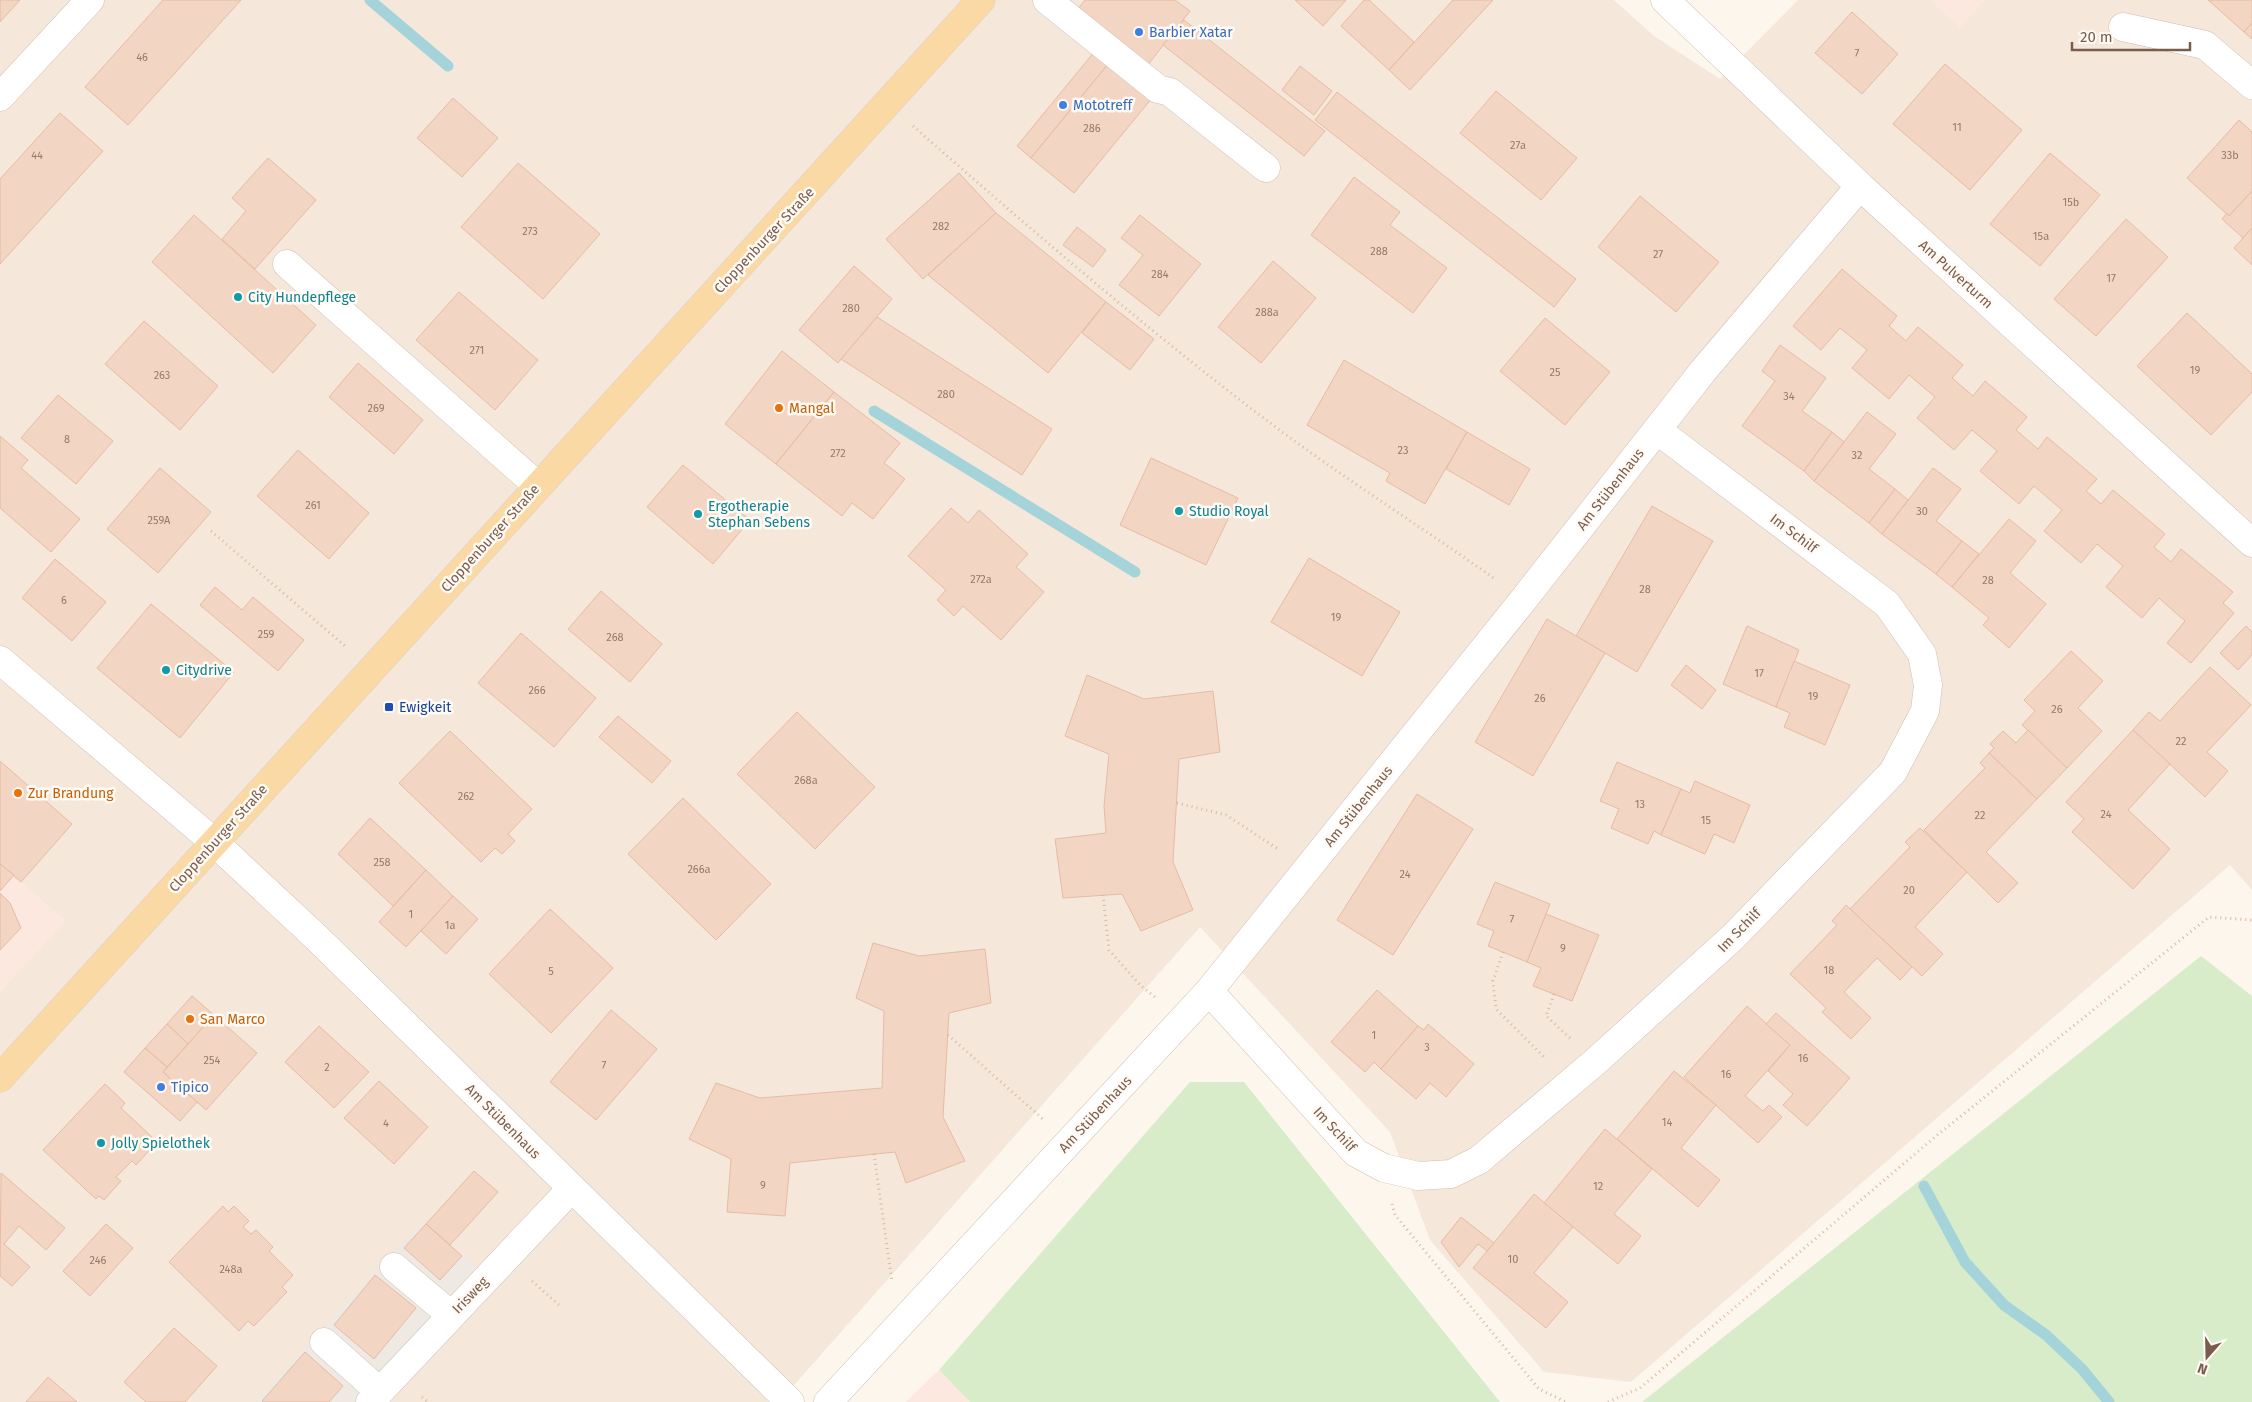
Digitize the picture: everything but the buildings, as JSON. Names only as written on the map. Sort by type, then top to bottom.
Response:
[{"type":"main road","name":"Cloppenburger Straße","points":[[0,1078],[981,0]]},
{"type":"street","points":[[0,97],[90,0]]},
{"type":"street","points":[[1047,0],[1158,89],[1170,92],[1266,168]]},
{"type":"street","name":"Am Pulverturm","points":[[1665,0],[1860,186],[2252,543]]},
{"type":"street","points":[[2123,27],[2205,45],[2252,86]]},
{"type":"street","name":"Am Stübenhaus","points":[[828,1402],[1209,992],[1657,430],[1860,186]]},
{"type":"street","points":[[287,264],[538,486]]},
{"type":"street","name":"Im Schilf","points":[[1209,992],[1356,1153],[1384,1168],[1418,1176],[1451,1174],[1479,1160],[1595,1062],[1710,960],[1893,772],[1924,711],[1928,685],[1922,654],[1887,604],[1657,430]]},
{"type":"street","points":[[0,660],[214,842]]},
{"type":"street","name":"Am Stübenhaus","points":[[214,842],[317,938],[790,1402]]},
{"type":"street","name":"Irisweg","points":[[374,1397],[571,1189]]},
{"type":"street","points":[[394,1267],[451,1315]]},
{"type":"street","points":[[324,1342],[374,1397]]},
{"type":"path","points":[[888,104],[1024,224],[1260,416],[1524,599]]},
{"type":"path","points":[[211,531],[372,669]]},
{"type":"path","points":[[1177,803],[1226,815],[1308,869]]},
{"type":"path","points":[[1103,895],[1110,950],[1141,986],[1184,1018]]},
{"type":"path","points":[[1608,1402],[1640,1388],[1935,1137],[2209,916],[2252,920]]},
{"type":"path","points":[[1503,952],[1492,981],[1496,1008],[1570,1083]]},
{"type":"path","points":[[1554,994],[1546,1016],[1595,1062]]},
{"type":"path","points":[[948,1035],[1069,1142]]},
{"type":"path","points":[[874,1154],[899,1325]]},
{"type":"path","points":[[1384,1168],[1395,1215],[1539,1389],[1566,1402]]},
{"type":"shaded area","points":[[0,0],[1614,0],[1654,36],[1720,79],[1798,0],[1930,0],[1960,27],[1984,0],[2252,0],[2252,890],[2230,865],[1631,1382],[1544,1372],[1430,1240],[1390,1132],[1200,927],[779,1402],[0,1402],[0,991],[65,921],[0,864]]},
{"type":"shaded area","points":[[1930,0],[1984,0],[1960,27]]},
{"type":"shaded area","points":[[0,864],[65,921],[0,991]]},
{"type":"shaded area","points":[[423,1221],[487,1277],[370,1402],[255,1402]]},
{"type":"shaded area","points":[[939,1370],[970,1402],[906,1402]]},
{"type":"green space","points":[[2201,956],[2252,996],[2252,1402],[1642,1402]]},
{"type":"green space","points":[[1190,1082],[1244,1082],[1500,1402],[970,1402],[939,1370]]},
{"type":"waterway","points":[[370,0],[448,66]]},
{"type":"waterway","points":[[874,411],[1135,572]]},
{"type":"waterway","points":[[1924,1186],[1965,1262],[2004,1305],[2046,1335],[2082,1369],[2109,1402]]},
{"type":"place","name":"Barbier Xatar","points":[[1139,32]]},
{"type":"place","name":"Mototreff","points":[[1063,105]]},
{"type":"place","name":"City Hundepflege","points":[[238,297]]},
{"type":"place","name":"Mangal","points":[[779,408]]},
{"type":"place","name":"Studio Royal","points":[[1179,511]]},
{"type":"place","name":"Ergotherapie Stephan Sebens","points":[[698,514]]},
{"type":"place","name":"Citydrive","points":[[166,670]]},
{"type":"place","name":"Ewigkeit","points":[[389,707]]},
{"type":"place","name":"Zur Brandung","points":[[18,793]]},
{"type":"place","name":"San Marco","points":[[190,1019]]},
{"type":"place","name":"Tipico","points":[[161,1087]]},
{"type":"place","name":"Jolly Spielothek","points":[[101,1143]]}]
